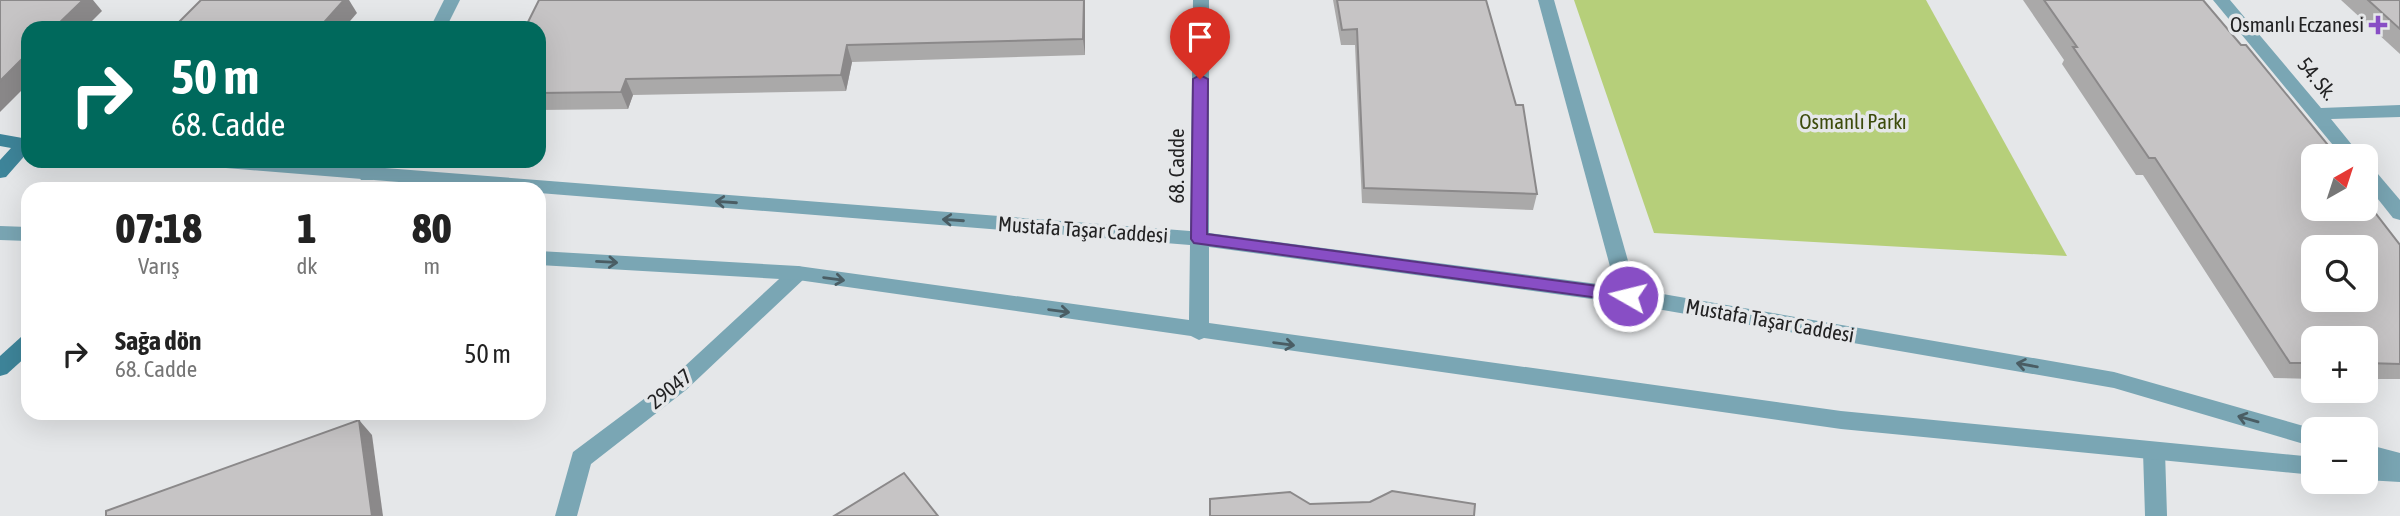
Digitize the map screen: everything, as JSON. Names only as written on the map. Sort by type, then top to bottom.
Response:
[{"type":"main road","points":[[0,141],[21,143]]},
{"type":"main road","points":[[0,172],[21,150]]},
{"type":"main road","points":[[0,369],[21,350]]},
{"type":"street","points":[[442,21],[452,0]]},
{"type":"street","name":"68. Cadde","points":[[1199,332],[1201,0]]},
{"type":"street","points":[[1546,0],[1628,296]]},
{"type":"street","name":"54. Sk.","points":[[2221,0],[2342,144]]},
{"type":"street","points":[[2317,114],[2400,111]]},
{"type":"street","name":"Mustafa Taşar Caddesi","points":[[370,168],[533,182]]},
{"type":"street","name":"Mustafa Taşar Caddesi","points":[[546,183],[1199,239],[1628,296],[2115,380],[2301,434]]},
{"type":"street","points":[[2378,186],[2400,213]]},
{"type":"street","points":[[0,233],[21,234]]},
{"type":"street","points":[[546,258],[798,273],[1199,332],[1841,420],[2301,465]]},
{"type":"street","name":"29047","points":[[566,516],[581,459],[679,384],[798,273]]},
{"type":"street","points":[[2154,452],[2156,516]]},
{"type":"street","points":[[2378,457],[2400,463]]},
{"type":"street","points":[[2378,472],[2400,474]]},
{"type":"green space","name":"Osmanlı Parkı","points":[[1574,0],[1926,0],[2067,256],[1654,233]]},
{"type":"building","points":[[0,0],[83,0],[61,21],[21,21],[21,60],[0,81]]},
{"type":"building","points":[[201,0],[344,0],[325,21],[180,21]]},
{"type":"building","points":[[539,0],[1084,0],[1083,39],[847,45],[841,75],[626,79],[621,92],[546,93],[546,21],[528,21]]},
{"type":"building","points":[[1337,0],[1486,0],[1516,105],[1523,105],[1537,194],[1364,188],[1357,29],[1342,30]]},
{"type":"building","points":[[2044,0],[2203,0],[2241,45],[2246,45],[2327,144],[2301,144],[2301,221],[2378,221],[2378,217],[2400,245],[2400,364],[2378,363],[2378,326],[2301,326],[2301,363],[2290,363],[2155,158],[2149,158],[2073,47],[2077,47]]},
{"type":"building","points":[[2368,0],[2400,0],[2400,29]]},
{"type":"building","points":[[359,420],[372,516],[106,516],[106,511]]},
{"type":"building","points":[[904,473],[938,516],[834,516]]},
{"type":"building","points":[[1392,491],[1475,504],[1474,516],[1210,516],[1210,499],[1290,492],[1310,504],[1370,502]]},
{"type":"place","name":"Osmanlı Eczanesi","points":[[2378,25]]},
{"type":"route","points":[[1200,79],[1199,239],[1628,296]]}]
